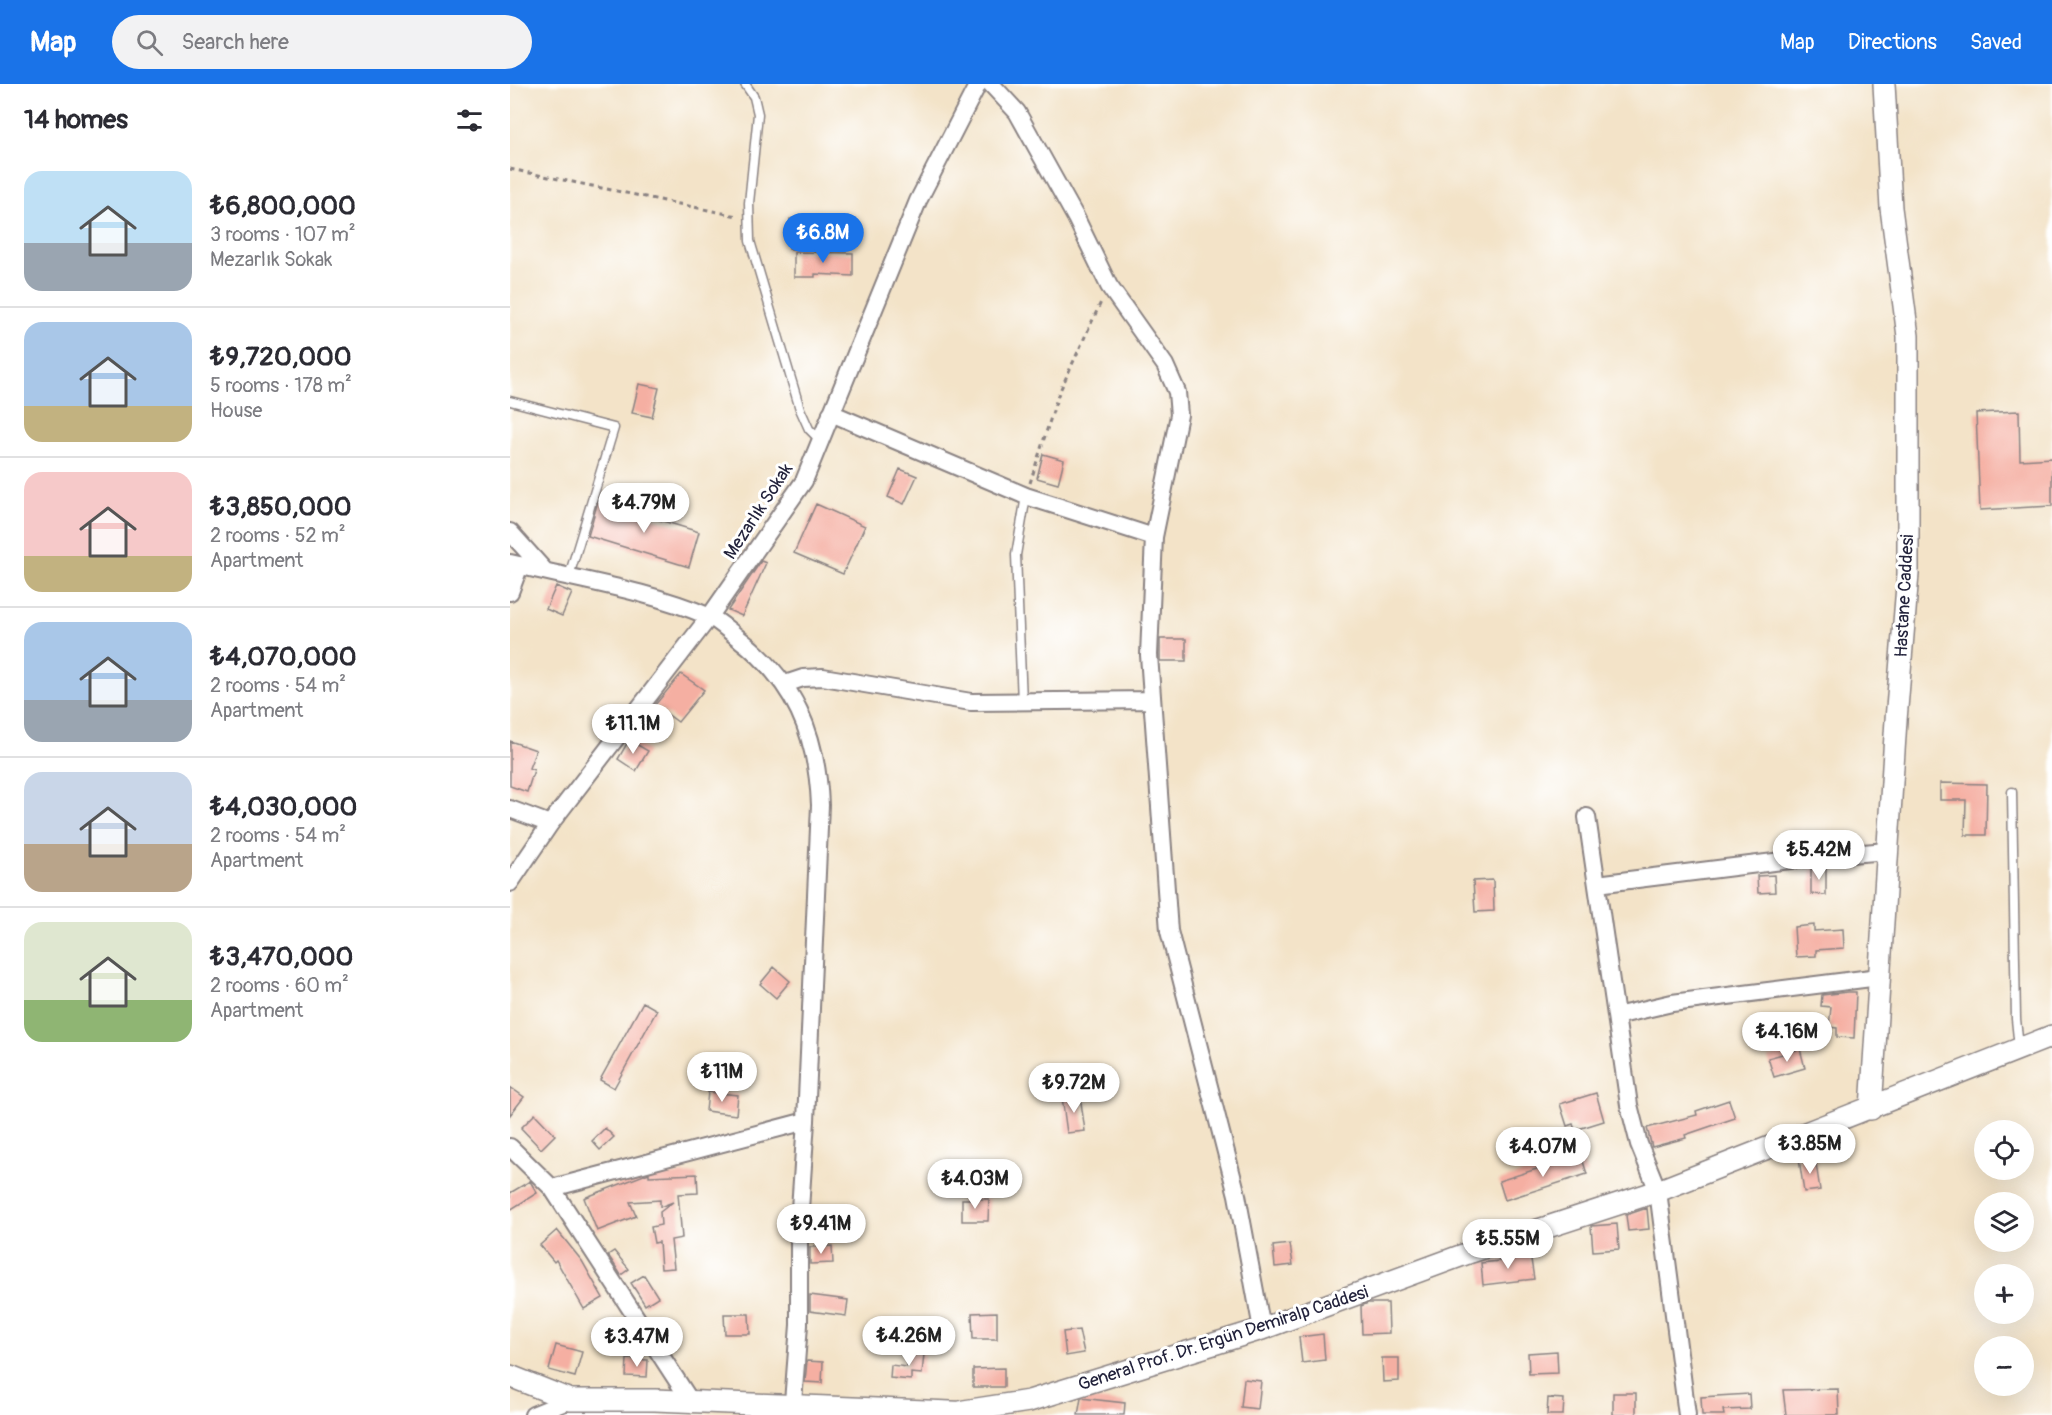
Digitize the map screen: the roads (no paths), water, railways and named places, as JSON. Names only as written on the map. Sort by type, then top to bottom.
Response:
[{"type":"street","name":"Mezarlık Sokak","points":[[510,883],[550,824],[710,616],[804,481],[918,201],[978,84]]},
{"type":"street","points":[[991,84],[1017,112],[1076,218],[1109,286],[1165,365],[1177,392],[1179,415],[1154,537],[1149,614],[1152,700],[1169,932],[1230,1165],[1262,1329]]},
{"type":"street","name":"Hastane Caddesi","points":[[1871,1109],[1887,851],[1908,574],[1908,336],[1891,208],[1884,84]]},
{"type":"street","points":[[831,413],[1026,496],[1154,537]]},
{"type":"street","points":[[510,532],[545,571]]},
{"type":"street","points":[[510,592],[515,564],[636,591],[710,616],[757,652],[785,684],[807,728],[819,777],[806,1121],[799,1224],[799,1325],[792,1410]]},
{"type":"street","points":[[785,684],[803,678],[823,677],[942,699],[1022,702],[1152,700]]},
{"type":"street","points":[[510,809],[550,824]]},
{"type":"street","points":[[1587,817],[1633,1125],[1658,1191],[1687,1415]]},
{"type":"street","points":[[1597,884],[1814,857],[1887,851]]},
{"type":"street","points":[[1616,1016],[1672,1003],[1880,977]]},
{"type":"street","name":"General Prof. Dr. Ergün Demiralp Caddesi","points":[[570,1400],[655,1407],[691,1402],[792,1410],[973,1413],[1029,1401],[1262,1329],[1471,1252],[1658,1191],[2052,1036]]},
{"type":"street","points":[[552,1188],[806,1121]]},
{"type":"street","points":[[510,1147],[552,1188],[691,1402]]},
{"type":"street","points":[[510,1376],[570,1400]]},
{"type":"street","points":[[539,1413],[570,1400]]},
{"type":"lane","points":[[745,84],[754,96],[758,114],[748,218],[750,241],[800,410],[809,429],[820,440]]},
{"type":"lane","points":[[510,401],[614,428],[569,576]]},
{"type":"lane","points":[[1022,702],[1016,555],[1026,496]]},
{"type":"lane","points":[[2012,792],[2016,1019],[2019,1048]]}]
